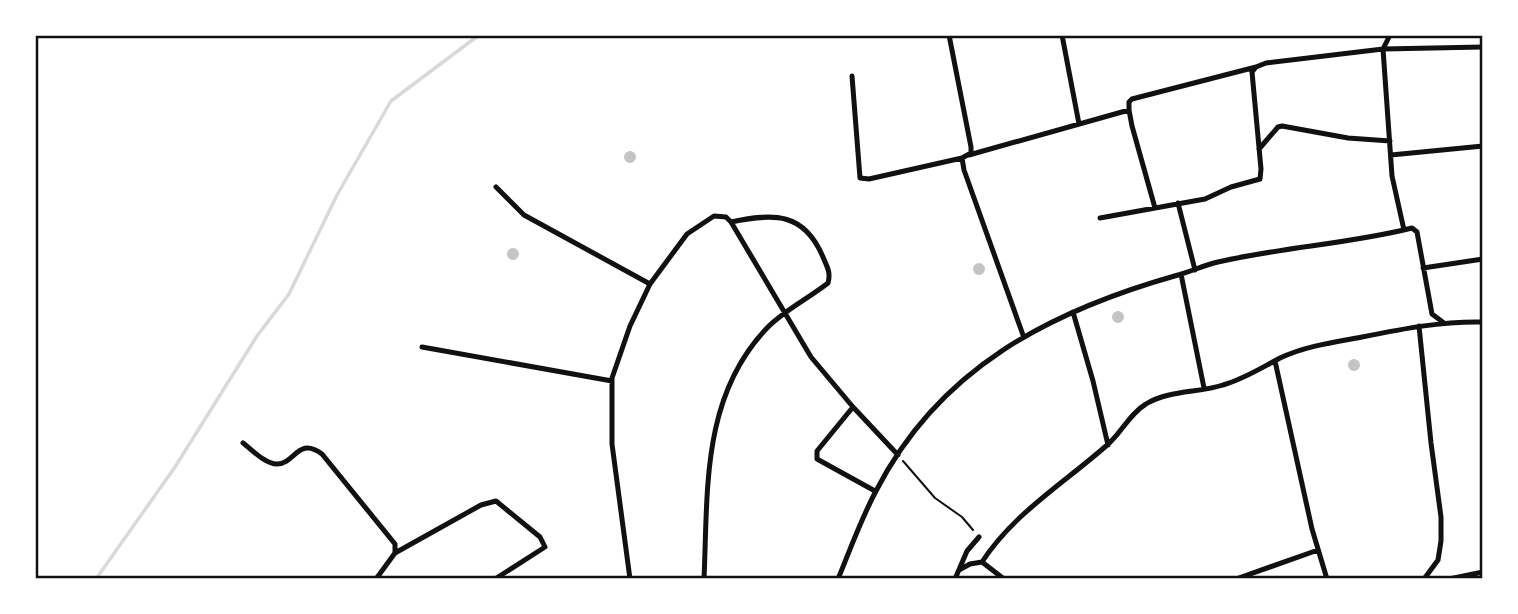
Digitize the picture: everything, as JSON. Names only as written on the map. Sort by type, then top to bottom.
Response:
[{"type":"street","points":[[949,35],[971,147],[964,170],[1023,335]]},
{"type":"street","points":[[1062,35],[1079,124]]},
{"type":"street","points":[[1390,35],[1383,48],[1392,176],[1404,230]]},
{"type":"street","points":[[1155,208],[1132,126],[1129,102],[1132,99],[1266,63],[1383,48],[1483,47]]},
{"type":"street","points":[[1100,218],[1205,199],[1237,185],[1257,181],[1262,173],[1252,72],[1256,67]]},
{"type":"street","points":[[852,76],[860,178],[966,157],[1129,110]]},
{"type":"street","points":[[1259,149],[1278,127],[1282,126],[1348,138],[1390,141]]},
{"type":"street","points":[[1391,155],[1483,146]]},
{"type":"street","points":[[496,187],[524,215],[650,284]]},
{"type":"street","points":[[1178,203],[1195,270]]},
{"type":"street","points":[[630,579],[612,444],[612,381],[630,326],[650,284],[687,234],[714,216],[726,217],[731,222],[811,356],[853,407],[898,455]]},
{"type":"street","points":[[704,579],[710,457],[721,402],[733,375],[754,342],[785,313],[828,283],[830,273],[810,232],[790,219],[753,218],[731,222]]},
{"type":"street","points":[[838,579],[875,492],[913,433],[951,391],[990,358],[1023,335],[1073,312],[1146,284],[1217,262],[1412,228],[1416,230],[1432,314],[1444,323]]},
{"type":"street","points":[[1423,268],[1483,259]]},
{"type":"street","points":[[1181,274],[1204,388]]},
{"type":"street","points":[[1073,312],[1108,445]]},
{"type":"street","points":[[959,570],[982,562],[1016,522],[1108,445],[1144,404],[1204,388],[1219,387],[1249,376],[1275,361],[1328,343],[1419,326],[1483,322]]},
{"type":"street","points":[[1419,326],[1441,517],[1438,560],[1424,579]]},
{"type":"street","points":[[422,347],[612,381]]},
{"type":"street","points":[[1275,361],[1327,579]]},
{"type":"street","points":[[853,407],[817,451],[817,459],[875,492]]},
{"type":"street","points":[[243,443],[276,464],[284,462],[298,450],[316,449],[390,535],[395,544],[395,553]]},
{"type":"street","points":[[376,579],[395,553],[481,505],[496,501],[540,537],[545,547],[495,579]]},
{"type":"street","points":[[955,579],[967,551],[979,537]]},
{"type":"street","points":[[1236,579],[1318,550]]},
{"type":"street","points":[[982,562],[1004,579]]},
{"type":"street","points":[[1449,579],[1481,575]]},
{"type":"path","points":[[898,455],[935,498],[962,517],[979,537]]},
{"type":"building","points":[[625,152],[635,152],[635,162],[625,162]]},
{"type":"building","points":[[508,249],[518,249],[518,259],[508,259]]},
{"type":"building","points":[[974,264],[984,264],[984,274],[974,274]]},
{"type":"building","points":[[1113,312],[1123,312],[1123,322],[1113,322]]},
{"type":"building","points":[[1349,360],[1359,360],[1359,370],[1349,370]]},
{"type":"waterway","points":[[96,579],[175,467],[257,336],[289,294],[337,195],[391,101],[479,35]]}]
